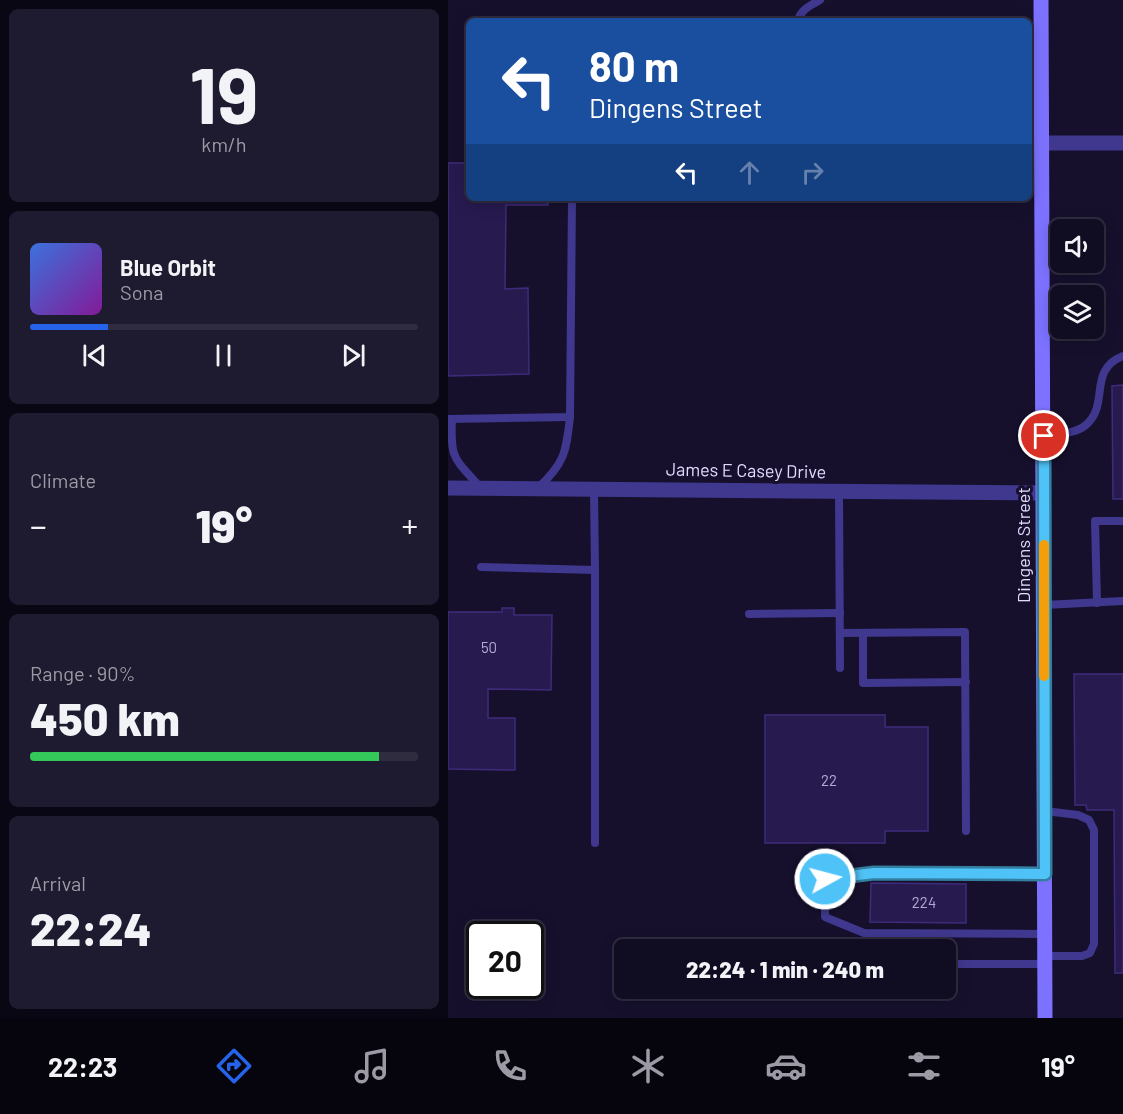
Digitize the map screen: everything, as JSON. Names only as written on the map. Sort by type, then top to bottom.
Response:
[{"type":"street","name":"Dingens Street","points":[[1041,0],[1035,49],[1042,143],[1045,1018]]},
{"type":"street","points":[[1042,143],[1123,143]]},
{"type":"street","name":"James E Casey Drive","points":[[448,488],[1044,493]]},
{"type":"lane","points":[[799,18],[805,9],[820,0]]},
{"type":"lane","points":[[537,489],[553,474],[565,454],[570,417],[572,201]]},
{"type":"lane","points":[[1044,436],[1072,432],[1088,424],[1096,410],[1102,375],[1111,360],[1123,356]]},
{"type":"lane","points":[[481,488],[455,459],[451,447],[450,419],[570,417]]},
{"type":"lane","points":[[594,489],[595,843]]},
{"type":"lane","points":[[839,492],[840,668]]},
{"type":"lane","points":[[1097,603],[1095,521],[1123,521]]},
{"type":"lane","points":[[481,567],[595,570]]},
{"type":"lane","points":[[1044,605],[1123,601]]},
{"type":"lane","points":[[749,614],[840,613]]},
{"type":"lane","points":[[840,633],[965,632],[966,831]]},
{"type":"lane","points":[[863,633],[863,683],[966,682]]},
{"type":"lane","points":[[956,964],[1045,960],[1090,953],[1094,944],[1094,830],[1089,820],[1078,815],[1045,811]]},
{"type":"lane","points":[[1045,874],[874,873],[825,879],[825,917],[864,933],[1045,934]]},
{"type":"building","points":[[448,163],[466,163],[466,201],[548,201],[548,205],[506,205],[505,289],[528,288],[529,374],[448,376]]},
{"type":"building","points":[[1123,385],[1123,499],[1113,499],[1112,386]]},
{"type":"building","points":[[502,608],[514,608],[514,615],[552,615],[551,690],[488,689],[488,718],[515,718],[515,770],[448,769],[448,612],[502,612]]},
{"type":"building","points":[[1074,674],[1123,674],[1123,973],[1115,973],[1114,810],[1087,810],[1086,805],[1075,805]]},
{"type":"building","points":[[765,715],[885,715],[885,727],[928,727],[928,831],[885,831],[885,843],[765,843]]},
{"type":"building","points":[[871,883],[966,884],[966,923],[870,922]]},
{"type":"slow traffic","points":[[1044,545],[1044,676]]},
{"type":"route","points":[[825,879],[874,873],[1045,874],[1044,436]]}]
